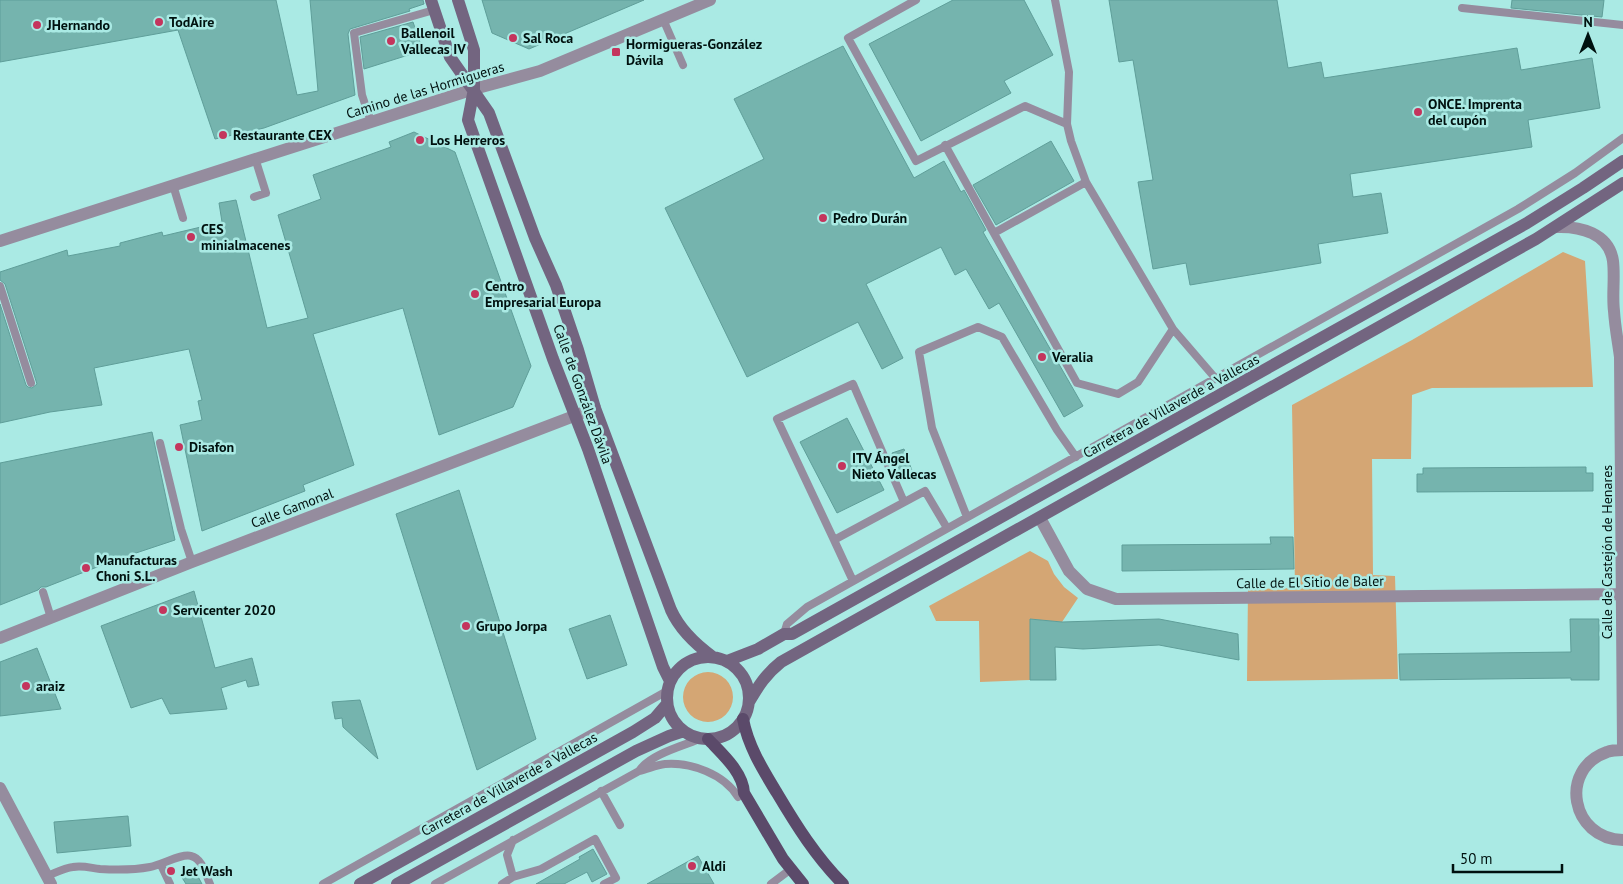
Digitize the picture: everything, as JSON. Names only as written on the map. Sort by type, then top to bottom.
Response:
[{"type":"main road","name":"Calle de González Dávila","points":[[458,0],[474,50],[474,89],[468,120],[574,416],[588,449],[663,666],[668,692]]},
{"type":"main road","name":"Calle de González Dávila","points":[[433,5],[450,56],[489,113],[534,238],[556,285],[595,408],[674,616],[684,632],[713,657]]},
{"type":"main road","name":"Carretera de Villaverde a Vallecas","points":[[726,661],[758,649],[784,634],[792,634],[801,630],[1475,252],[1554,206],[1623,161]]},
{"type":"main road","points":[[749,702],[768,672],[781,662],[1556,227],[1623,184]]},
{"type":"main road","points":[[713,657],[726,661],[736,668],[744,678],[748,689],[749,702],[747,712],[734,730],[722,736],[705,739],[693,736],[676,724],[670,715],[668,692],[678,670],[688,662],[700,658],[713,657]]},
{"type":"main road","name":"Carretera de Villaverde a Vallecas","points":[[360,884],[633,732],[655,718],[668,692]]},
{"type":"main road","points":[[743,720],[746,735],[753,750],[794,823],[815,852],[843,884]]},
{"type":"main road","points":[[397,884],[636,751],[684,731]]},
{"type":"main road","points":[[705,739],[733,767],[744,785],[744,793],[783,859],[801,882]]},
{"type":"street","name":"Camino de las Hormigueras","points":[[0,241],[474,89],[540,71],[710,0]]},
{"type":"street","name":"Calle de Castejón de Henares","points":[[1556,227],[1571,227],[1592,232],[1607,246],[1613,261],[1614,312],[1622,357]]},
{"type":"street","name":"Calle de Castejón de Henares","points":[[1623,338],[1623,748]]},
{"type":"street","name":"Calle Gamonal","points":[[0,638],[192,562],[595,408]]},
{"type":"street","name":"Calle de El Sitio de Baler","points":[[1040,518],[1069,571],[1087,589],[1116,599],[1622,594]]},
{"type":"street","points":[[1623,748],[1595,758],[1584,769],[1578,783],[1576,798],[1579,812],[1588,825],[1599,835],[1614,840],[1623,840]]},
{"type":"street","points":[[0,788],[49,880]]},
{"type":"lane","points":[[916,0],[848,38],[916,161],[1025,106],[1067,124]]},
{"type":"lane","points":[[1055,0],[1069,72],[1067,124],[1086,182],[1173,329],[1216,379]]},
{"type":"lane","points":[[371,122],[362,95],[354,33],[433,5]]},
{"type":"lane","points":[[1462,8],[1623,25]]},
{"type":"lane","points":[[663,19],[683,65]]},
{"type":"lane","points":[[784,634],[787,624],[800,612],[1518,209],[1575,173],[1623,138]]},
{"type":"lane","points":[[945,145],[1077,383],[1118,394],[1138,382],[1173,329]]},
{"type":"lane","points":[[254,197],[266,193],[255,158]]},
{"type":"lane","points":[[994,233],[1086,182]]},
{"type":"lane","points":[[173,185],[182,218]]},
{"type":"lane","points":[[0,286],[31,383]]},
{"type":"lane","points":[[967,517],[932,428],[919,352],[978,327],[1002,337],[1057,430],[1076,457]]},
{"type":"lane","points":[[853,581],[777,419],[853,384],[904,502]]},
{"type":"lane","points":[[160,443],[181,529],[192,562]]},
{"type":"lane","points":[[834,540],[925,491],[947,528]]},
{"type":"lane","points":[[43,592],[51,618]]},
{"type":"lane","points":[[323,884],[668,692]]},
{"type":"lane","points":[[638,771],[643,764],[666,752],[705,739]]},
{"type":"lane","points":[[435,884],[638,771],[663,764],[689,766],[703,770],[725,781],[731,786],[738,797]]},
{"type":"lane","points":[[601,791],[620,825]]},
{"type":"lane","points":[[502,884],[541,868],[595,839],[616,878],[604,884]]},
{"type":"lane","points":[[513,840],[507,855],[513,878]]},
{"type":"lane","points":[[49,880],[72,867],[125,870],[161,865],[185,856],[192,856],[198,859],[202,865],[210,884]]},
{"type":"lane","points":[[161,865],[170,884]]},
{"type":"lane","points":[[771,884],[791,868]]},
{"type":"shaded area","points":[[1563,252],[1585,261],[1593,387],[1432,388],[1412,395],[1411,459],[1372,459],[1373,575],[1395,576],[1398,679],[1247,681],[1248,589],[1295,588],[1292,405],[1412,340]]},
{"type":"shaded area","points":[[1030,551],[1048,561],[1054,574],[1064,587],[1078,598],[1062,622],[1030,619],[1030,680],[980,682],[979,621],[936,621],[929,606]]},
{"type":"shaded area","points":[[703,672],[713,672],[726,679],[733,692],[733,702],[726,715],[713,722],[703,722],[694,718],[687,711],[683,702],[683,692],[687,683],[694,676]]},
{"type":"building","points":[[0,0],[276,0],[297,95],[318,91],[310,0],[423,0],[424,4],[409,9],[410,11],[350,29],[348,34],[355,95],[264,128],[215,139],[178,30],[0,62]]},
{"type":"building","points":[[482,0],[644,0],[529,49],[492,33]]},
{"type":"building","points":[[953,0],[1024,0],[1053,55],[1004,81],[1011,93],[921,141],[869,44]]},
{"type":"building","points":[[1109,0],[1277,0],[1288,68],[1321,62],[1324,78],[1517,48],[1521,70],[1592,58],[1600,108],[1528,120],[1532,147],[1350,174],[1353,197],[1381,193],[1388,233],[1318,244],[1321,263],[1190,285],[1186,263],[1153,269],[1138,182],[1153,180],[1133,60],[1119,62]]},
{"type":"building","points":[[1512,0],[1604,0],[1602,17],[1511,8]]},
{"type":"building","name":"Ballenoil Vallecas IV","points":[[413,22],[421,45],[418,52],[364,69],[360,37]]},
{"type":"building","name":"Pedro Durán","points":[[843,46],[914,178],[944,161],[961,192],[964,190],[986,230],[983,232],[1083,406],[1064,417],[999,303],[989,309],[966,269],[955,275],[941,247],[866,284],[903,358],[882,369],[858,322],[747,377],[665,208],[764,159],[734,99]]},
{"type":"building","points":[[414,132],[455,152],[531,366],[513,407],[439,435],[403,308],[313,334],[354,465],[303,485],[305,491],[202,531],[180,425],[202,420],[198,401],[202,400],[189,349],[94,368],[102,405],[50,412],[0,423],[0,304],[26,385],[32,388],[37,384],[5,284],[0,280],[0,272],[67,250],[68,256],[120,246],[120,243],[162,232],[163,236],[222,222],[219,203],[236,200],[267,328],[308,318],[278,215],[321,199],[313,175],[391,147],[389,142]]},
{"type":"building","points":[[1051,141],[1074,181],[996,225],[973,185]]},
{"type":"building","name":"ITV Ángel Nieto Vallecas","points":[[847,418],[884,490],[837,513],[800,442]]},
{"type":"building","points":[[152,432],[175,540],[115,560],[46,587],[41,587],[38,590],[0,605],[0,463]]},
{"type":"building","points":[[904,449],[914,476],[903,480],[892,453]]},
{"type":"building","points":[[1586,467],[1586,473],[1593,473],[1593,491],[1417,492],[1417,474],[1423,474],[1423,468]]},
{"type":"building","name":"Grupo Jorpa","points":[[459,490],[536,739],[477,770],[396,514]]},
{"type":"building","points":[[1270,537],[1293,537],[1294,569],[1122,571],[1122,545],[1271,544]]},
{"type":"building","points":[[194,591],[215,668],[252,658],[259,685],[248,687],[246,680],[221,688],[227,709],[170,714],[162,698],[131,708],[101,626]]},
{"type":"building","points":[[610,615],[627,665],[587,679],[569,629]]},
{"type":"building","points":[[1030,619],[1062,622],[1159,619],[1238,634],[1239,660],[1159,645],[1083,649],[1055,647],[1056,680],[1030,680]]},
{"type":"building","points":[[1570,619],[1599,619],[1599,680],[1571,680],[1571,678],[1400,680],[1399,654],[1571,652]]},
{"type":"building","name":"araiz","points":[[37,648],[61,709],[0,716],[0,662]]},
{"type":"building","points":[[360,700],[378,759],[343,727],[342,718],[335,719],[332,702]]},
{"type":"building","points":[[128,816],[131,846],[57,853],[54,822]]},
{"type":"building","points":[[593,849],[607,874],[592,882],[587,872],[564,884],[536,884],[580,859],[579,857]]},
{"type":"building","name":"Aldi","points":[[698,856],[714,884],[647,884]]},
{"type":"building","points":[[194,869],[202,884],[186,884],[181,876]]},
{"type":"place","name":"TodAire","points":[[159,22]]},
{"type":"place","name":"JHernando","points":[[37,25]]},
{"type":"place","name":"Sal Roca","points":[[513,38]]},
{"type":"place","name":"Ballenoil Vallecas IV","points":[[391,41]]},
{"type":"place","name":"Hormigueras-González Dávila","points":[[616,52]]},
{"type":"place","name":"ONCE. Imprenta del cupón","points":[[1418,112]]},
{"type":"place","name":"Restaurante CEX","points":[[223,135]]},
{"type":"place","name":"Los Herreros","points":[[420,140]]},
{"type":"place","name":"Pedro Durán","points":[[823,218]]},
{"type":"place","name":"CES minialmacenes","points":[[191,237]]},
{"type":"place","name":"Centro Empresarial Europa","points":[[475,294]]},
{"type":"place","name":"Veralia","points":[[1042,357]]},
{"type":"place","name":"Disafon","points":[[179,447]]},
{"type":"place","name":"ITV Ángel Nieto Vallecas","points":[[842,466]]},
{"type":"place","name":"Manufacturas Choni S.L.","points":[[86,568]]},
{"type":"place","name":"Servicenter 2020","points":[[163,610]]},
{"type":"place","name":"Grupo Jorpa","points":[[466,626]]},
{"type":"place","name":"araiz","points":[[26,686]]},
{"type":"place","name":"Aldi","points":[[692,866]]},
{"type":"place","name":"Jet Wash","points":[[171,871]]}]
